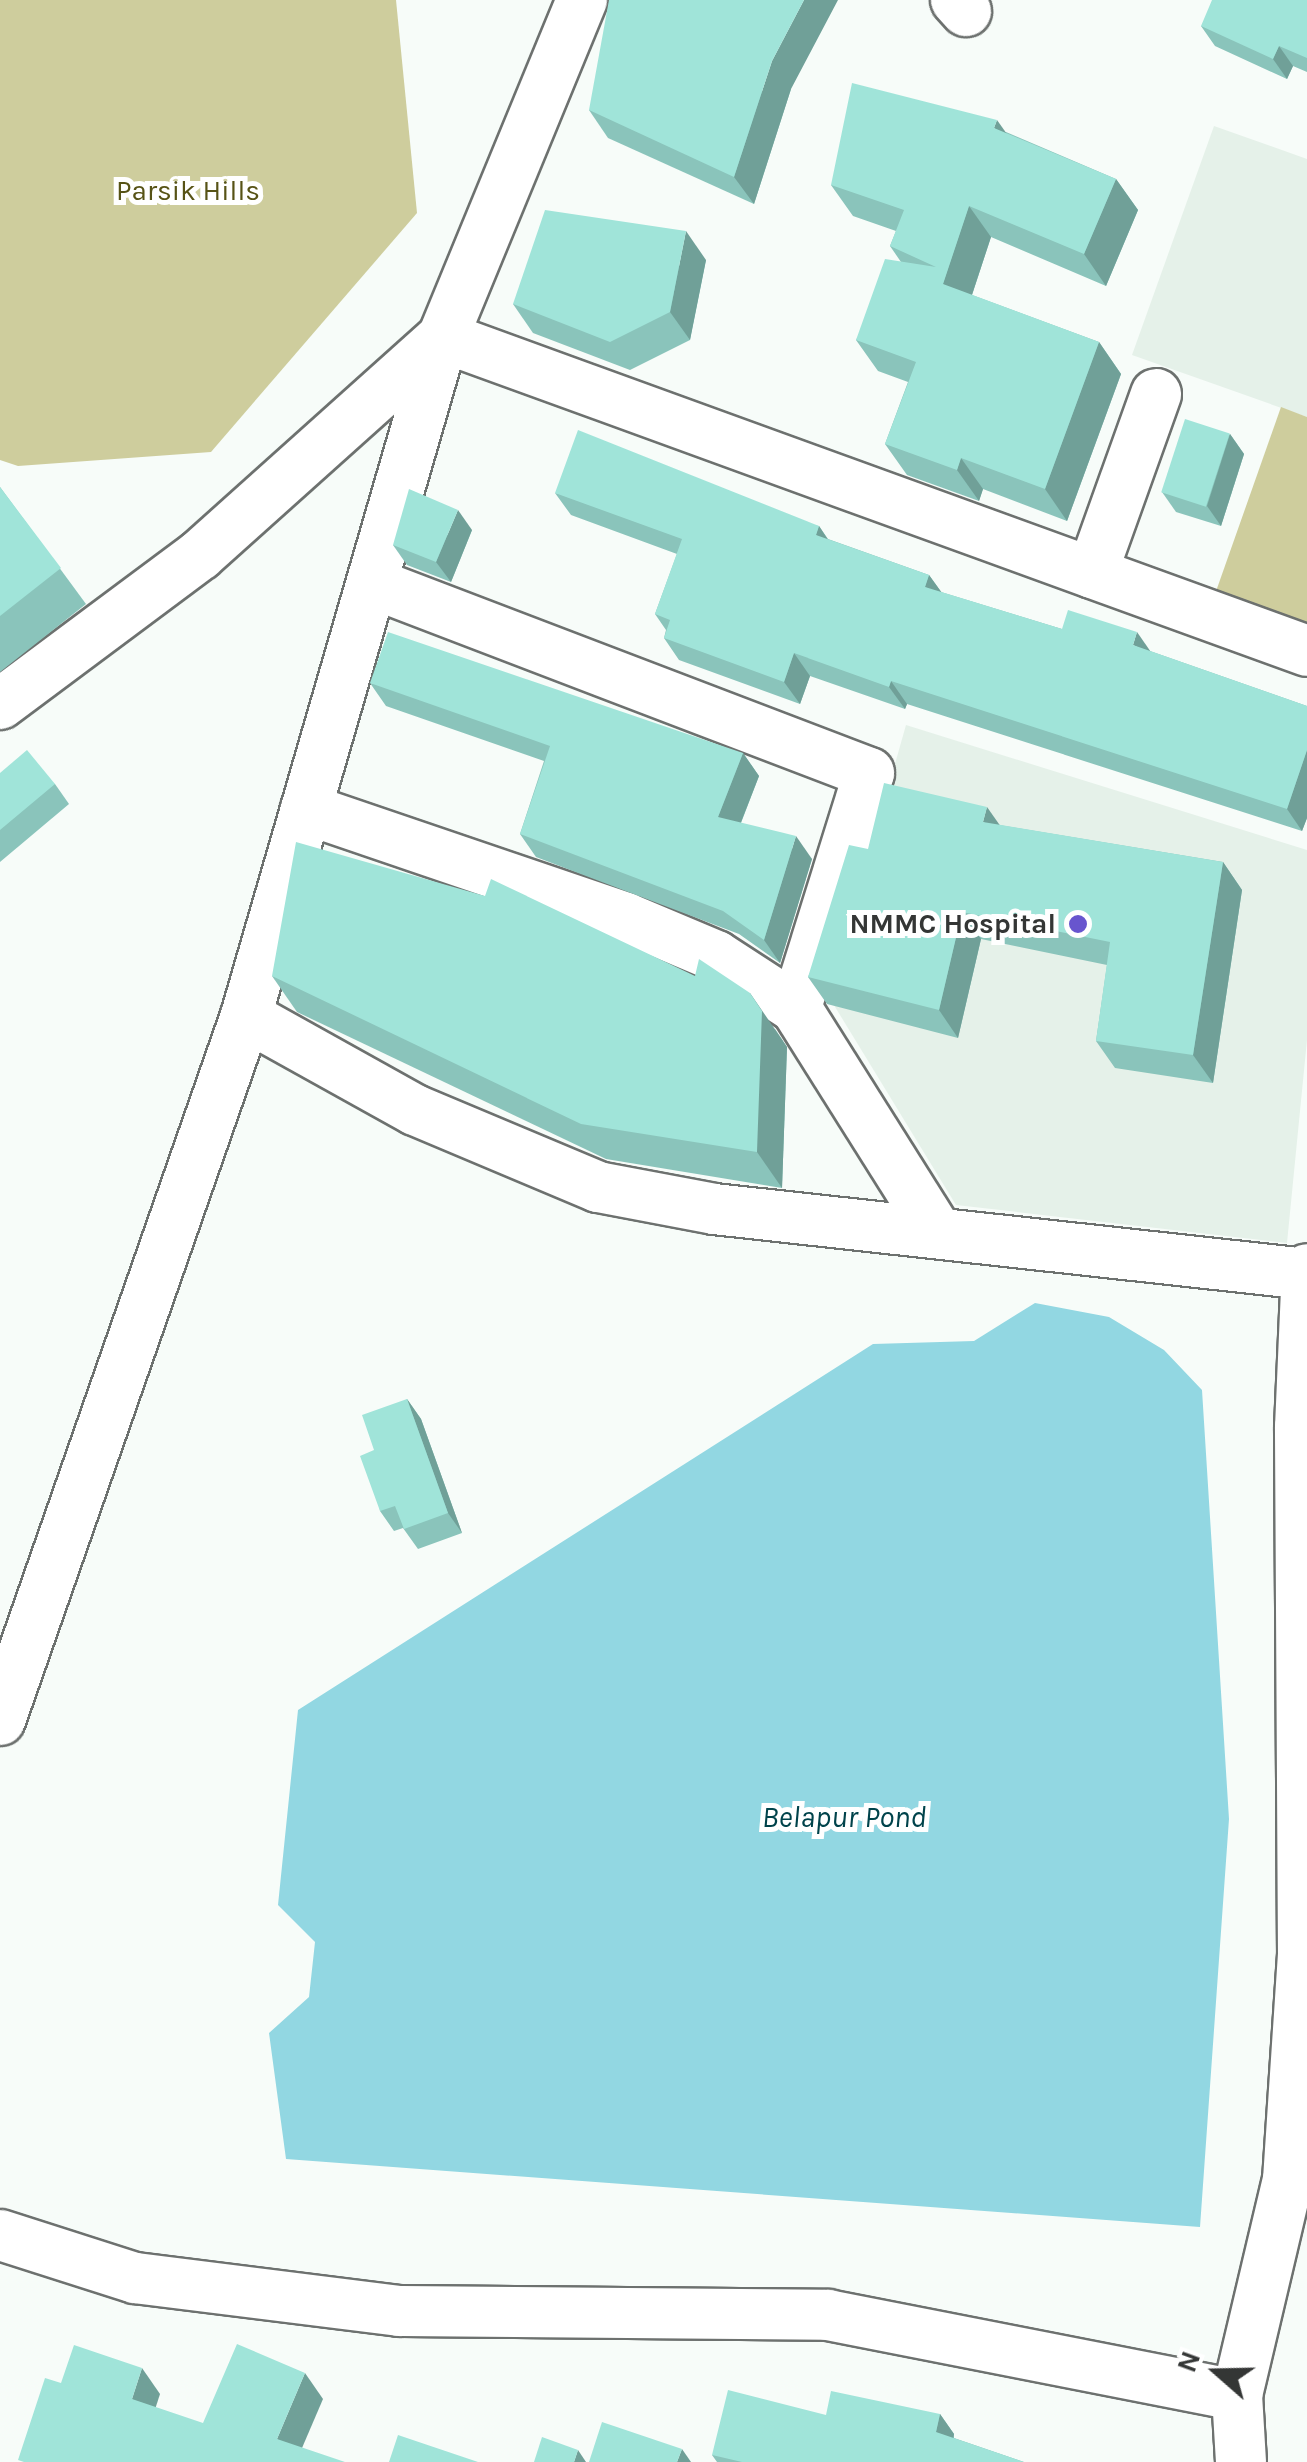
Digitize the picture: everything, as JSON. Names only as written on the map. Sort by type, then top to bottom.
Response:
[{"type":"street","points":[[0,1720],[246,1016],[443,337],[582,0]]},
{"type":"street","points":[[443,337],[1307,652]]},
{"type":"street","points":[[0,704],[200,555],[443,337]]},
{"type":"street","points":[[1092,573],[1156,394]]},
{"type":"street","points":[[372,583],[869,773],[796,1008]]},
{"type":"street","points":[[306,809],[626,918],[716,956],[796,1008],[937,1232]]},
{"type":"street","points":[[246,1016],[416,1110],[598,1187],[714,1209],[1307,1272],[1303,1955],[1288,2180],[1237,2395],[1241,2462]]},
{"type":"street","points":[[0,2235],[134,2278],[399,2311],[828,2315],[1237,2395]]},
{"type":"shaded area","points":[[1214,126],[1307,159],[1307,417],[1132,355]]},
{"type":"shaded area","name":"NMMC Hospital","points":[[906,725],[1307,850],[1307,1040],[1287,1243],[956,1205],[829,997]]},
{"type":"green space","name":"Parsik Hills","points":[[0,0],[396,0],[417,213],[211,452],[18,466],[0,460]]},
{"type":"green space","points":[[1281,407],[1307,417],[1307,630],[1214,597]]},
{"type":"water","name":"Belapur Pond","points":[[1035,1303],[1109,1317],[1164,1350],[1202,1390],[1229,1819],[1200,2227],[286,2159],[269,2033],[309,1997],[315,1942],[278,1905],[298,1710],[873,1344],[974,1341]]},
{"type":"building","points":[[609,0],[804,0],[772,61],[734,177],[589,110]]},
{"type":"building","points":[[1212,0],[1307,0],[1307,58],[1279,46],[1273,59],[1201,26]]},
{"type":"building","points":[[852,83],[997,120],[994,128],[1116,179],[1084,254],[969,206],[943,284],[1099,342],[1045,489],[961,458],[957,470],[885,444],[916,362],[856,340],[885,259],[936,267],[890,246],[904,210],[831,185]]},
{"type":"building","points":[[545,210],[686,231],[670,312],[610,342],[513,304]]},
{"type":"building","points":[[1185,419],[1230,434],[1206,507],[1161,492]]},
{"type":"building","points":[[578,430],[819,526],[816,535],[929,575],[925,587],[1062,629],[1068,610],[1137,632],[1133,645],[1307,706],[1307,750],[1287,809],[891,681],[889,687],[794,653],[784,682],[664,638],[670,620],[655,614],[682,539],[555,493]]},
{"type":"building","points":[[0,487],[61,568],[0,616]]},
{"type":"building","points":[[409,489],[458,510],[436,562],[393,545]]},
{"type":"building","points":[[388,632],[743,753],[718,817],[796,836],[764,940],[723,911],[520,834],[550,746],[370,683]]},
{"type":"building","points":[[27,750],[55,784],[0,830],[0,773]]},
{"type":"building","points":[[884,783],[987,807],[983,822],[1223,862],[1193,1055],[1096,1041],[1110,942],[962,912],[939,1010],[808,977],[849,845],[868,849]]},
{"type":"building","points":[[296,842],[485,896],[491,879],[695,976],[699,959],[750,993],[762,1011],[757,1152],[581,1124],[272,976]]},
{"type":"building","points":[[407,1399],[448,1513],[404,1529],[395,1506],[380,1511],[360,1456],[374,1450],[362,1415]]},
{"type":"building","points":[[237,2344],[305,2373],[277,2439],[345,2462],[18,2460],[45,2378],[61,2383],[74,2345],[142,2368],[132,2399],[203,2423]]},
{"type":"building","points":[[728,2390],[826,2415],[831,2391],[940,2414],[936,2432],[1024,2462],[742,2462],[712,2455]]},
{"type":"building","points":[[602,2422],[682,2449],[677,2462],[589,2462]]},
{"type":"building","points":[[398,2435],[478,2462],[389,2462]]},
{"type":"building","points":[[542,2437],[578,2450],[574,2462],[534,2462]]},
{"type":"place","name":"NMMC Hospital","points":[[1078,924]]}]
